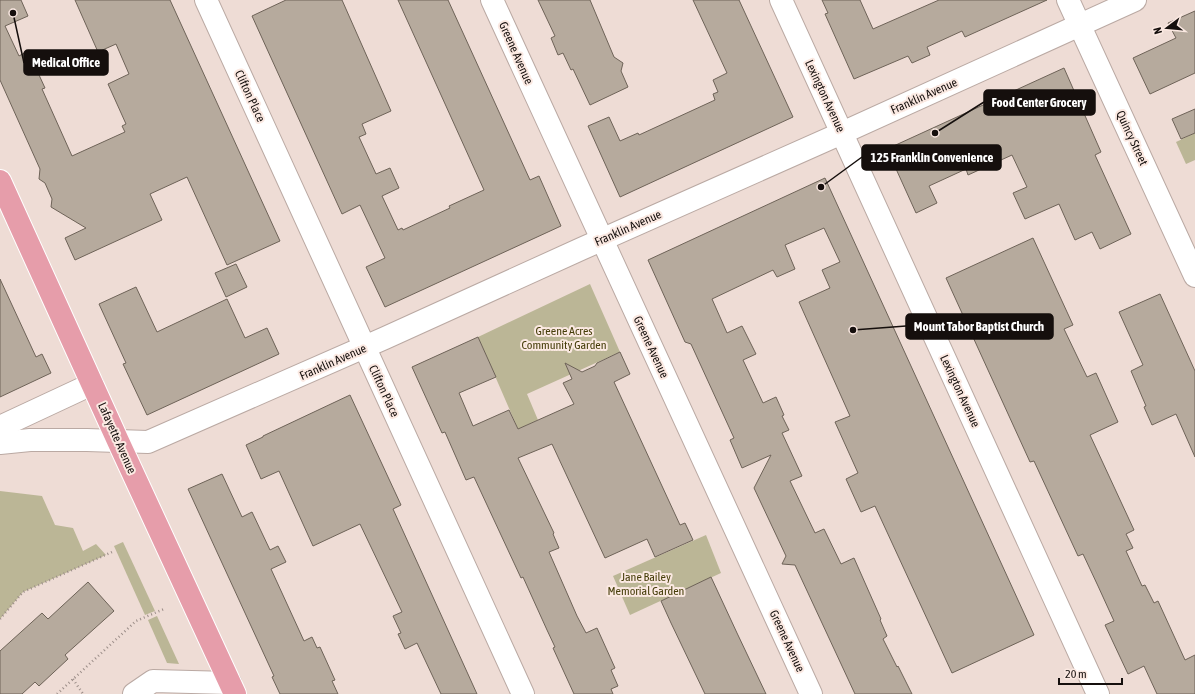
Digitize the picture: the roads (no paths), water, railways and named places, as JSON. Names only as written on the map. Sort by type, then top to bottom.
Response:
[{"type":"main road","name":"Lafayette Avenue","points":[[0,181],[232,689]]},
{"type":"street","name":"Clifton Place","points":[[206,0],[523,694]]},
{"type":"street","name":"Greene Avenue","points":[[492,0],[811,694]]},
{"type":"street","name":"Lexington Avenue","points":[[781,0],[1098,694]]},
{"type":"street","name":"Quincy Street","points":[[1068,0],[1195,276]]},
{"type":"street","name":"Franklin Avenue","points":[[0,443],[30,440],[148,442],[364,348],[1135,0]]},
{"type":"street","points":[[0,427],[92,384]]},
{"type":"street","points":[[134,694],[152,681],[232,689]]},
{"type":"place","name":"Medical Office","points":[[13,13]]},
{"type":"place","name":"Food Center Grocery","points":[[935,133]]},
{"type":"place","name":"125 Franklin Convenience","points":[[821,187]]},
{"type":"place","name":"Mount Tabor Baptist Church","points":[[853,330]]},
{"type":"park label","name":"Greene Acres Community Garden","points":[[564,338]]},
{"type":"park label","name":"Jane Bailey Memorial Garden","points":[[646,584]]}]
